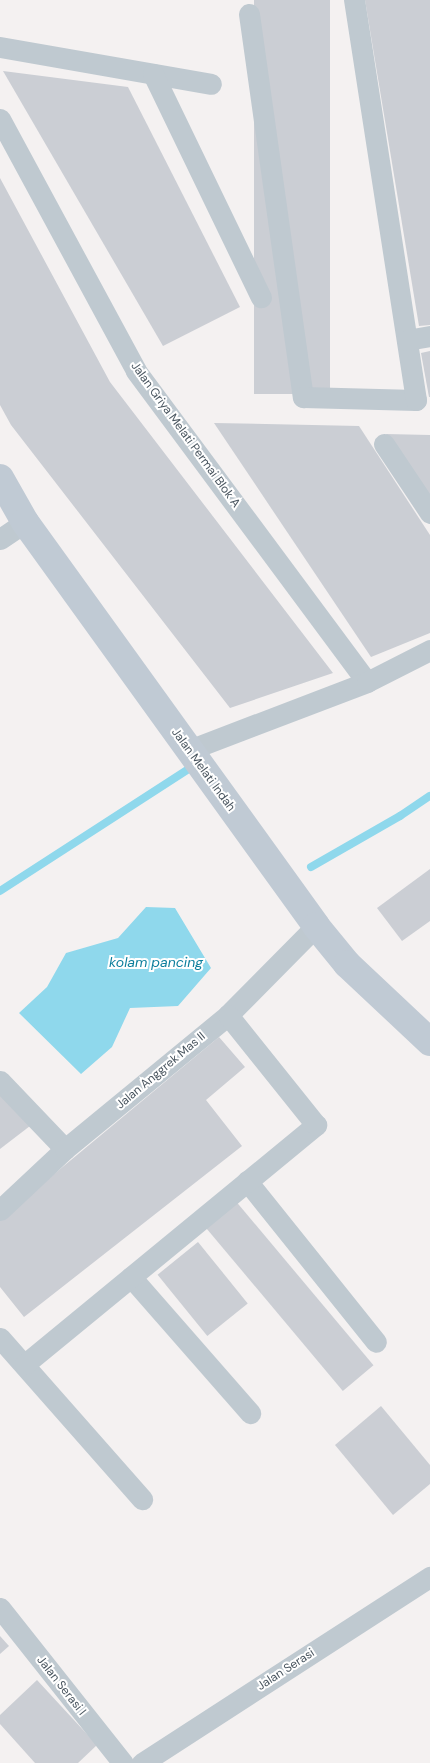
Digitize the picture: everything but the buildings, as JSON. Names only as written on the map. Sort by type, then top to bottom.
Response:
[{"type":"main road","name":"Jalan Melati Indah","points":[[0,478],[25,522],[316,926],[347,964],[430,1042]]},
{"type":"street","points":[[249,14],[303,397],[416,400],[354,0]]},
{"type":"street","points":[[0,46],[211,84]]},
{"type":"street","points":[[153,74],[261,297]]},
{"type":"street","name":"Jalan Griya Melati Permai Blok A","points":[[0,119],[136,371],[368,682]]},
{"type":"street","points":[[407,340],[430,336]]},
{"type":"street","points":[[384,444],[430,513]]},
{"type":"street","points":[[0,539],[25,522]]},
{"type":"street","points":[[189,750],[368,682],[430,650]]},
{"type":"street","name":"Jalan Anggrek Mas II","points":[[0,1210],[65,1150],[228,1015],[316,926]]},
{"type":"street","points":[[25,1364],[316,1124],[228,1015]]},
{"type":"street","points":[[0,1081],[65,1150]]},
{"type":"street","points":[[247,1181],[376,1342]]},
{"type":"street","points":[[131,1277],[250,1413]]},
{"type":"street","points":[[0,1338],[25,1364],[142,1499]]},
{"type":"street","name":"Jalan Serasi","points":[[142,1763],[430,1577]]},
{"type":"street","name":"Jalan Serasi I","points":[[0,1608],[123,1763]]},
{"type":"water","name":"kolam pancing","points":[[146,907],[175,908],[211,968],[178,1006],[130,1008],[112,1047],[81,1074],[19,1013],[47,987],[66,953],[118,938]]},
{"type":"waterway","points":[[0,891],[187,770]]},
{"type":"waterway","points":[[311,867],[400,816],[430,796]]}]
